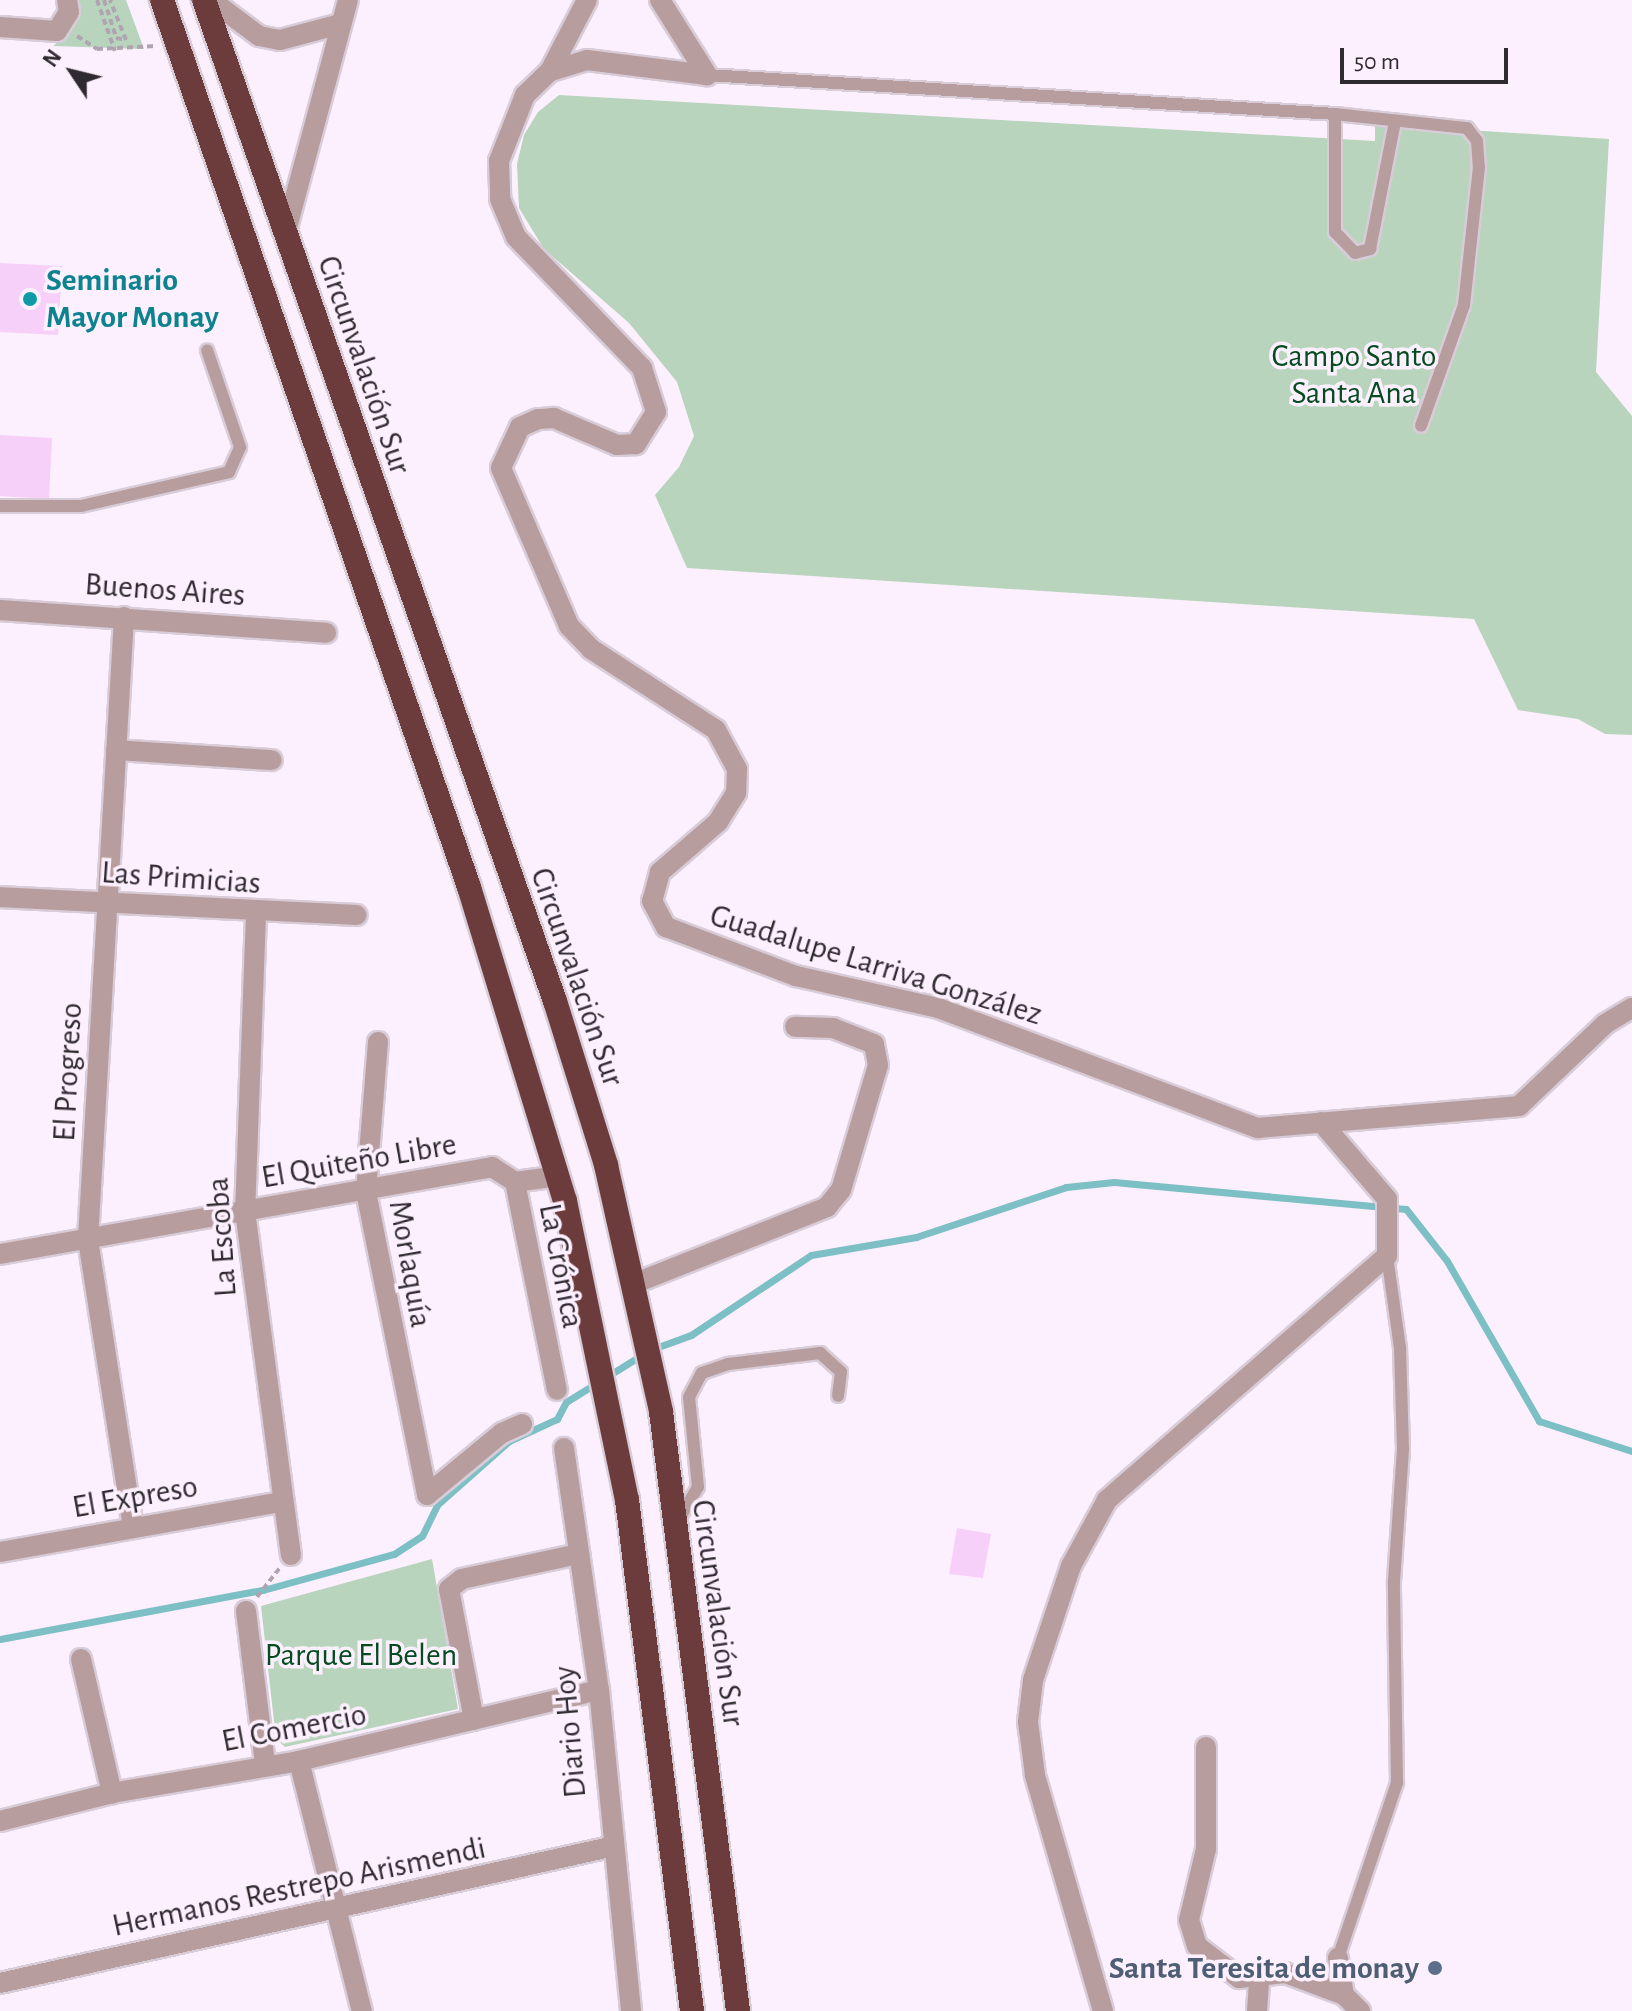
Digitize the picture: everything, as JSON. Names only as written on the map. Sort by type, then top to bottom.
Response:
[{"type":"highway","points":[[162,0],[464,873],[558,1176],[627,1500],[692,2011]]},
{"type":"highway","name":"Circunvalación Sur","points":[[204,0],[297,274],[555,1001],[606,1165],[661,1412],[672,1530],[738,2011]]},
{"type":"street","points":[[0,27],[57,31],[62,26],[67,0]]},
{"type":"street","points":[[211,0],[259,36],[280,40],[340,24]]},
{"type":"street","points":[[297,274],[284,231],[322,108],[348,0]]},
{"type":"street","points":[[550,71],[587,0]]},
{"type":"street","points":[[660,0],[707,75]]},
{"type":"street","points":[[550,71],[587,60],[707,75]]},
{"type":"street","name":"Guadalupe Larriva González","points":[[550,71],[525,95],[509,124],[499,161],[500,199],[516,237],[537,265],[642,368],[656,412],[648,434],[627,445],[554,418],[538,419],[520,427],[501,468],[569,626],[591,649],[716,730],[737,769],[731,805],[660,872],[655,913],[682,936],[722,951],[796,976],[938,1008],[1258,1128],[1321,1122]]},
{"type":"street","name":"Buenos Aires","points":[[0,610],[326,633]]},
{"type":"street","name":"El Progreso","points":[[124,617],[88,1240],[133,1527]]},
{"type":"street","points":[[116,750],[272,760]]},
{"type":"street","name":"Las Primicias","points":[[0,897],[256,914],[357,915]]},
{"type":"street","name":"La Escoba","points":[[256,914],[245,1211],[281,1502],[291,1555]]},
{"type":"street","points":[[1321,1122],[1519,1106],[1605,1024],[1632,1008]]},
{"type":"street","points":[[633,1284],[827,1207],[841,1190],[878,1065],[874,1044],[833,1028],[795,1027]]},
{"type":"street","name":"Morlaquía","points":[[378,1042],[366,1192],[427,1495],[522,1424]]},
{"type":"street","points":[[1103,2011],[1052,1844],[1028,1722],[1033,1680],[1056,1603],[1107,1500],[1387,1256],[1387,1199],[1321,1122]]},
{"type":"street","name":"El Quiteño Libre","points":[[0,1254],[366,1192],[492,1167]]},
{"type":"street","name":"La Crónica","points":[[492,1167],[515,1182],[557,1390]]},
{"type":"street","points":[[515,1182],[558,1176]]},
{"type":"street","name":"Diario Hoy","points":[[564,1448],[599,1690],[610,1847],[631,2011]]},
{"type":"street","name":"El Expreso","points":[[0,1552],[281,1502]]},
{"type":"street","points":[[474,1720],[449,1589],[462,1579],[579,1554]]},
{"type":"street","points":[[246,1611],[265,1764]]},
{"type":"street","points":[[81,1659],[112,1793]]},
{"type":"street","name":"El Comercio","points":[[0,1821],[112,1793],[265,1764],[299,1761],[599,1690]]},
{"type":"street","points":[[1206,1747],[1206,1849],[1189,1920],[1197,1946],[1239,1978],[1259,1979],[1285,1973],[1344,1995],[1360,2011]]},
{"type":"street","points":[[299,1761],[362,2011]]},
{"type":"street","name":"Hermanos Restrepo Arismendi","points":[[0,1983],[335,1912],[610,1847]]},
{"type":"street","points":[[1338,1958],[1344,1995]]},
{"type":"street","points":[[1257,2011],[1259,1979]]},
{"type":"lane","points":[[707,75],[1335,114],[1467,128],[1477,141],[1464,305],[1421,426]]},
{"type":"lane","points":[[1335,114],[1335,232],[1355,253],[1370,249],[1395,121]]},
{"type":"lane","points":[[0,506],[81,506],[229,472],[240,447],[207,350]]},
{"type":"lane","points":[[1338,1958],[1397,1783],[1394,1581],[1403,1449],[1400,1348],[1387,1256]]},
{"type":"lane","points":[[672,1530],[698,1487],[689,1397],[702,1373],[728,1364],[820,1353],[841,1372],[838,1396]]},
{"type":"path","points":[[97,0],[115,51]]},
{"type":"path","points":[[104,0],[116,38],[126,40],[110,0]]},
{"type":"path","points":[[62,26],[97,49],[115,51],[175,39]]},
{"type":"path","points":[[246,1611],[291,1555]]},
{"type":"green space","points":[[74,0],[126,0],[144,49],[53,46],[64,37]]},
{"type":"green space","name":"Campo Santo Santa Ana","points":[[559,95],[1375,141],[1375,124],[1609,139],[1596,372],[1632,416],[1632,735],[1605,734],[1578,719],[1518,710],[1474,619],[687,568],[655,495],[679,467],[694,436],[677,382],[629,323],[544,249],[519,208],[517,164],[524,135],[538,112]]},
{"type":"green space","name":"Parque El Belen","points":[[432,1559],[458,1709],[285,1747],[276,1739],[261,1606]]},
{"type":"building","name":"Seminario Mayor Monay","points":[[0,263],[62,266],[58,335],[0,332]]},
{"type":"building","points":[[0,435],[52,438],[49,499],[0,496]]},
{"type":"building","points":[[957,1528],[991,1534],[983,1578],[949,1574]]},
{"type":"waterway","points":[[0,1639],[263,1590],[394,1554],[422,1536],[437,1505],[509,1441],[557,1419],[566,1402],[650,1350],[691,1335],[811,1255],[916,1237],[1066,1187],[1114,1182],[1406,1209],[1447,1261],[1539,1421],[1632,1451]]},
{"type":"place","name":"Seminario Mayor Monay","points":[[30,299]]},
{"type":"place","name":"Santa Teresita de monay","points":[[1435,1968]]}]
